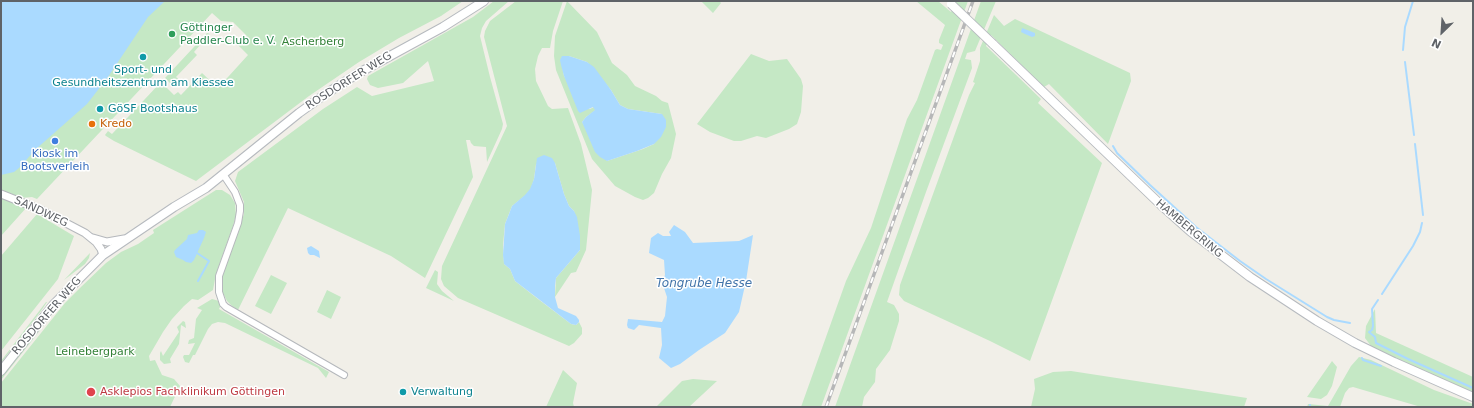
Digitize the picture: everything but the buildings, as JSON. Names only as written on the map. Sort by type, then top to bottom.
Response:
[{"type":"main road","name":"ROSDORFER WEG","points":[[1,371],[53,305],[103,255],[204,185],[223,174],[299,113],[324,95],[357,74],[443,27],[484,1]]},
{"type":"main road","name":"HAMBERGRING","points":[[950,2],[1161,205],[1190,231],[1250,277],[1286,302],[1355,343],[1473,397]]},
{"type":"street","points":[[223,174],[235,192],[240,205],[238,224],[219,276],[218,292],[223,304],[226,308],[344,375]]},
{"type":"street","name":"SANDWEG","points":[[1,194],[41,210],[81,231],[100,246],[103,255]]},
{"type":"street","name":"SANDWEG","points":[[81,231],[103,255]]},
{"type":"street","points":[[89,236],[107,242],[128,238]]},
{"type":"green space","name":"Ascherberg","points":[[1,1],[463,1],[441,16],[399,38],[359,62],[309,96],[196,181],[114,141],[105,135],[108,131],[112,134],[161,82],[174,95],[178,92],[181,95],[202,73],[218,88],[248,55],[238,45],[247,36],[233,22],[221,21],[212,13],[37,199],[32,197],[21,198],[1,190]]},
{"type":"green space","points":[[494,1],[509,1],[486,21],[480,36],[503,124],[502,129],[487,162],[486,147],[474,146],[470,140],[466,140],[473,177],[425,278],[391,256],[288,208],[238,310],[231,305],[227,301],[222,291],[221,285],[222,276],[244,214],[244,202],[235,181],[238,172],[323,109],[357,87],[372,96],[434,81],[428,61],[403,83],[378,88],[370,85],[367,79],[368,76],[473,17]]},
{"type":"green space","points":[[516,1],[563,1],[553,31],[550,48],[542,48],[538,56],[535,69],[536,81],[548,106],[552,109],[568,108],[581,144],[592,190],[586,250],[576,272],[571,273],[555,297],[556,278],[580,250],[574,211],[569,206],[564,194],[555,163],[536,164],[531,189],[512,206],[505,224],[503,245],[504,264],[510,269],[515,281],[538,299],[571,324],[576,325],[579,322],[582,328],[582,334],[569,346],[458,298],[444,286],[441,279],[442,266],[507,126],[484,37],[490,21]]},
{"type":"green space","points":[[567,1],[597,32],[612,63],[627,75],[635,86],[668,103],[676,134],[671,158],[654,193],[648,198],[643,200],[615,186],[592,159],[556,70],[554,56],[555,36]],"holes":[[[569,56],[587,62],[611,90],[620,105],[628,109],[662,114],[654,144],[607,161],[582,122],[596,110],[594,107],[587,109],[564,76],[561,60]]]},
{"type":"green space","points":[[701,1],[719,1],[721,3],[713,13]]},
{"type":"green space","points":[[916,1],[938,1],[951,12],[956,1],[968,1],[821,407],[801,407],[846,281],[871,228],[907,119],[917,100],[935,50],[941,50],[943,45],[939,43],[939,40],[945,25]]},
{"type":"green space","points":[[981,1],[996,1],[975,51],[967,53],[965,59],[971,60],[972,68],[887,302],[894,305],[899,314],[899,321],[890,350],[876,369],[875,382],[864,397],[862,407],[835,407]]},
{"type":"green space","points":[[994,15],[1004,26],[1015,19],[1130,73],[1131,81],[1108,144],[1049,84],[1044,87],[991,35],[986,46],[1041,99],[1038,103],[1102,163],[1030,361],[904,301],[899,295],[900,285],[969,95],[975,83],[973,82],[980,61],[980,48]]},
{"type":"green space","points":[[207,33],[210,34],[194,52],[197,55],[176,77],[180,80],[175,84],[170,83],[165,78]]},
{"type":"green space","points":[[751,54],[769,61],[787,59],[801,79],[803,86],[801,112],[797,124],[789,129],[766,138],[757,136],[741,141],[734,141],[710,132],[697,124]]},
{"type":"green space","name":"Leinebergpark","points":[[216,190],[222,190],[230,195],[235,203],[236,215],[216,274],[213,290],[198,300],[192,299],[184,306],[172,319],[149,356],[150,361],[155,360],[162,375],[174,379],[180,386],[170,407],[1,407],[1,383],[65,303],[106,263],[121,252],[138,244],[154,233],[153,230]]},
{"type":"green space","points":[[1,197],[27,207],[1,236]]},
{"type":"green space","points":[[37,214],[74,236],[58,279],[1,351],[1,256]]},
{"type":"green space","points":[[90,253],[85,264],[64,280]]},
{"type":"green space","points":[[435,270],[438,272],[437,284],[442,291],[454,301],[426,288]]},
{"type":"green space","points":[[271,275],[287,283],[271,314],[255,306]]},
{"type":"green space","points":[[327,290],[341,297],[331,319],[317,312]]},
{"type":"green space","points":[[212,299],[219,301],[221,305],[219,309],[329,372],[326,378],[318,368],[225,323],[218,322],[212,324],[208,329],[195,355],[193,355],[189,363],[185,362],[183,357],[184,355],[189,355],[195,343],[188,344],[189,340],[194,338],[196,319],[202,310],[197,308]]},
{"type":"green space","points":[[46,302],[41,311],[1,363],[1,361]]},
{"type":"green space","points":[[1375,309],[1376,333],[1473,377],[1473,393],[1371,346],[1365,338],[1366,326]]},
{"type":"green space","points":[[48,320],[34,338],[1,380],[1,377]]},
{"type":"green space","points":[[183,321],[185,322],[186,328],[181,325],[179,344],[170,359],[171,363],[164,364],[160,360],[160,353],[161,351],[163,356],[179,332],[177,327]]},
{"type":"green space","points":[[1359,357],[1371,360],[1434,390],[1473,404],[1473,407],[1421,407],[1353,387],[1349,388],[1345,393],[1340,407],[1307,407],[1308,404],[1328,406],[1351,366]]},
{"type":"green space","points":[[1332,361],[1337,367],[1332,386],[1327,395],[1321,399],[1307,397]]},
{"type":"green space","points":[[563,370],[577,383],[573,403],[574,407],[546,407]]},
{"type":"green space","points":[[1071,371],[1247,398],[1244,407],[1031,407],[1035,389],[1034,379],[1053,372]]},
{"type":"green space","points":[[693,379],[717,381],[689,407],[656,407],[682,381]]},
{"type":"water","points":[[1,1],[165,1],[148,17],[108,77],[87,104],[36,149],[19,168],[14,172],[1,175]]},
{"type":"water","points":[[1022,28],[1035,33],[1035,36],[1032,37],[1021,32]]},
{"type":"water","points":[[562,56],[569,56],[587,62],[594,67],[620,105],[628,109],[662,114],[666,120],[666,127],[661,137],[654,144],[607,161],[600,157],[595,152],[582,122],[595,110],[593,107],[580,113],[578,111],[564,76],[560,60]]},
{"type":"water","points":[[544,155],[552,158],[555,163],[564,194],[569,206],[577,217],[580,236],[580,250],[556,278],[555,286],[555,297],[558,308],[576,316],[579,322],[576,325],[571,324],[515,281],[510,269],[504,264],[503,255],[505,224],[512,206],[530,189],[534,179],[537,158]]},
{"type":"water","name":"Tongrube Hesse","points":[[674,225],[685,232],[693,243],[739,241],[753,235],[746,281],[739,312],[725,333],[680,364],[671,368],[659,358],[662,345],[661,328],[639,325],[634,330],[628,328],[627,325],[628,319],[662,322],[665,316],[667,297],[662,282],[665,275],[664,260],[649,253],[651,238],[658,233],[663,236],[671,236],[669,232]]},
{"type":"water","points":[[199,230],[206,232],[194,260],[191,263],[176,257],[174,252],[175,250],[187,239],[188,235],[197,233]]},
{"type":"water","points":[[311,246],[319,251],[320,258],[308,253],[307,248]]},
{"type":"waterway","points":[[1403,50],[1405,27],[1413,1]]},
{"type":"waterway","points":[[1405,62],[1414,135]]},
{"type":"waterway","points":[[1415,144],[1423,215]]},
{"type":"waterway","points":[[1113,146],[1117,153],[1196,227],[1240,261],[1327,317],[1350,323]]},
{"type":"waterway","points":[[1382,294],[1413,246],[1420,232],[1422,223]]},
{"type":"waterway","points":[[197,253],[209,261],[198,281]]},
{"type":"waterway","points":[[1378,300],[1372,309],[1373,326],[1372,330],[1369,332],[1375,337],[1376,343],[1473,388]]},
{"type":"waterway","points":[[1362,358],[1363,360],[1381,366]]},
{"type":"railway","points":[[826,407],[973,1]]},
{"type":"place","name":"Göttinger Paddler-Club e. V.","points":[[172,34]]},
{"type":"place","name":"Sport- und Gesundheitszentrum am Kiessee","points":[[143,57]]},
{"type":"place","name":"GöSF Bootshaus","points":[[100,109]]},
{"type":"place","name":"Kredo","points":[[92,124]]},
{"type":"place","name":"Kiosk im Bootsverleih","points":[[55,141]]},
{"type":"place","name":"Asklepios Fachklinikum Göttingen","points":[[91,392]]},
{"type":"place","name":"Verwaltung","points":[[403,392]]}]
